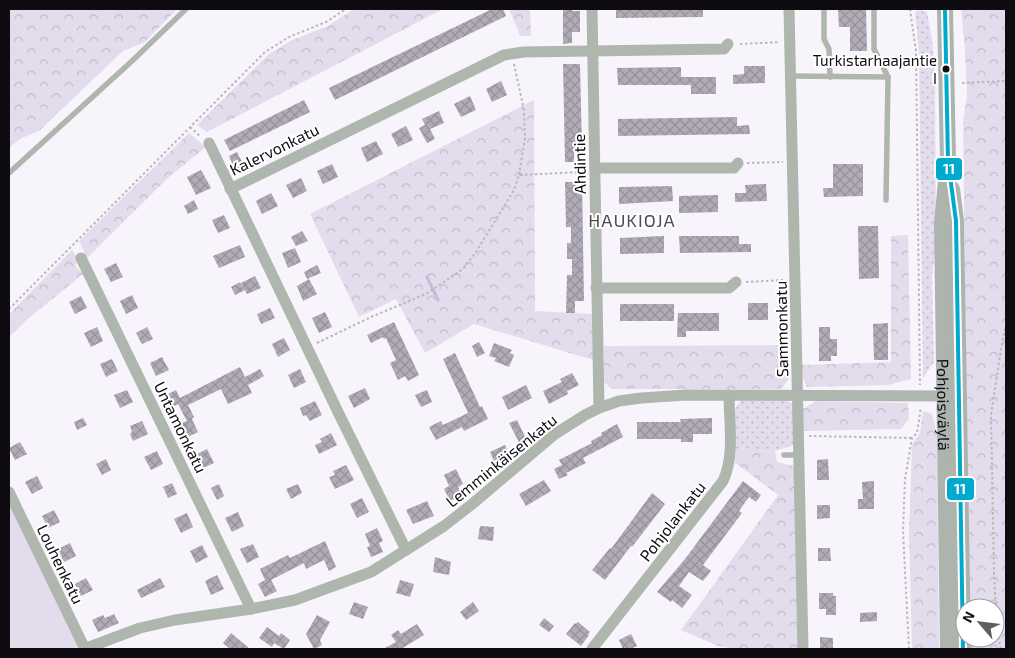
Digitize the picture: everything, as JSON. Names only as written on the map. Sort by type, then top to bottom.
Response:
[{"type":"main road","name":"Pohjoisväylä","points":[[945,9],[948,161],[942,223],[963,649]]},
{"type":"main road","name":"Pohjoisväylä","points":[[948,649],[951,396]]},
{"type":"street","name":"Ahdintie","points":[[592,9],[599,408]]},
{"type":"street","name":"Sammonkatu","points":[[789,9],[803,649]]},
{"type":"street","name":"Kalervonkatu","points":[[406,550],[230,189],[441,85],[511,53],[724,49],[728,44]]},
{"type":"street","points":[[209,144],[230,189]]},
{"type":"street","points":[[595,168],[734,168],[738,163]]},
{"type":"street","name":"Untamonkatu","points":[[81,258],[251,609]]},
{"type":"street","points":[[596,288],[729,288],[736,282]]},
{"type":"street","name":"Lemminkäisenkatu","points":[[85,649],[140,628],[175,620],[251,609],[296,600],[371,572],[444,526],[555,434],[599,408],[619,401],[641,398],[729,395],[951,396]]},
{"type":"street","name":"Pohjolankatu","points":[[592,649],[723,481],[730,459],[729,395]]},
{"type":"street","name":"Louhenkatu","points":[[9,492],[85,649]]},
{"type":"lane","points":[[9,174],[186,9]]},
{"type":"lane","points":[[824,9],[824,39],[829,49],[830,77]]},
{"type":"lane","points":[[874,9],[874,49],[888,77],[886,200]]},
{"type":"lane","points":[[791,76],[888,77]]},
{"type":"lane","points":[[784,455],[799,455]]},
{"type":"path","points":[[9,309],[265,52],[289,37],[326,22],[346,9]]},
{"type":"path","points":[[910,9],[916,51],[920,378]]},
{"type":"path","points":[[728,44],[790,42]]},
{"type":"path","points":[[307,348],[370,317],[426,294],[463,269],[476,252],[514,190],[519,175],[525,138],[524,110],[511,53]]},
{"type":"path","points":[[962,83],[1006,81]]},
{"type":"path","points":[[190,127],[209,144]]},
{"type":"path","points":[[738,163],[793,162]]},
{"type":"path","points":[[519,175],[589,172],[595,168]]},
{"type":"path","points":[[736,282],[796,279]]},
{"type":"path","points":[[1000,649],[997,631],[994,572],[991,415],[1000,352],[1006,326]]},
{"type":"path","points":[[908,649],[903,531],[905,479],[912,438],[917,433],[920,409]]},
{"type":"path","points":[[799,436],[912,438]]},
{"type":"green space","points":[[9,9],[177,9],[145,42],[123,51],[39,131],[20,139],[9,148]]},
{"type":"green space","points":[[354,9],[443,9],[207,132],[197,125],[269,54],[292,40],[328,26]]},
{"type":"green space","points":[[509,9],[530,9],[531,36],[520,36]]},
{"type":"green space","points":[[961,9],[1006,9],[1006,649],[970,648],[1005,648],[1005,598],[969,598],[963,122],[967,95]]},
{"type":"green space","points":[[919,10],[927,12],[932,39],[935,78],[936,247],[932,275],[934,362],[923,378],[919,51],[915,12]]},
{"type":"green space","points":[[534,100],[535,311],[592,314],[593,360],[474,324],[425,353],[396,299],[359,317],[310,214]]},
{"type":"green space","points":[[189,133],[206,147],[170,176],[87,258],[79,241]]},
{"type":"green space","points":[[908,235],[911,379],[888,385],[807,387],[802,376],[802,365],[891,362],[891,236]]},
{"type":"green space","points":[[72,250],[79,261],[75,265],[83,274],[29,318],[9,337],[9,314]]},
{"type":"green space","points":[[789,345],[789,379],[781,389],[612,389],[604,382],[604,346]]},
{"type":"green space","points":[[785,399],[793,404],[794,445],[775,451],[736,449],[735,409],[741,400]]},
{"type":"green space","points":[[816,401],[908,403],[909,419],[901,429],[803,431],[803,409]]},
{"type":"green space","points":[[923,411],[932,414],[937,434],[939,649],[912,649],[909,534],[912,444],[920,433]]},
{"type":"green space","points":[[736,449],[775,451],[777,462],[794,466],[799,649],[738,649],[718,646],[681,630],[778,495],[735,463]]},
{"type":"green space","points":[[9,504],[78,647],[73,649],[9,649]]},
{"type":"building","points":[[492,9],[503,9],[506,16],[335,100],[329,88]]},
{"type":"building","points":[[563,9],[580,11],[580,32],[572,32],[572,43],[563,44]]},
{"type":"building","points":[[616,9],[703,9],[703,17],[616,18]]},
{"type":"building","points":[[838,9],[866,9],[867,51],[850,51],[850,27],[839,27]]},
{"type":"building","points":[[563,64],[580,64],[582,150],[574,150],[574,162],[565,162]]},
{"type":"building","points":[[744,66],[765,66],[765,83],[733,84],[733,75],[744,74]]},
{"type":"building","points":[[681,67],[681,77],[716,77],[716,94],[691,94],[691,85],[618,85],[617,68]]},
{"type":"building","points":[[501,81],[507,95],[492,102],[486,89]]},
{"type":"building","points":[[470,96],[476,110],[461,117],[454,104]]},
{"type":"building","points":[[304,100],[310,112],[230,151],[224,140]]},
{"type":"building","points":[[439,111],[444,123],[430,129],[435,139],[427,143],[419,128],[425,125],[422,119]]},
{"type":"building","points":[[737,117],[737,126],[749,125],[750,134],[618,136],[618,119]]},
{"type":"building","points":[[406,126],[413,140],[398,147],[391,134]]},
{"type":"building","points":[[376,141],[383,154],[367,162],[361,148]]},
{"type":"building","points":[[237,152],[244,166],[235,170],[229,156]]},
{"type":"building","points":[[332,164],[338,177],[323,184],[317,171]]},
{"type":"building","points":[[833,164],[863,164],[863,196],[824,197],[823,188],[833,188]]},
{"type":"building","points":[[201,170],[211,188],[196,195],[187,177]]},
{"type":"building","points":[[301,178],[307,191],[293,198],[286,185]]},
{"type":"building","points":[[565,182],[582,182],[584,301],[575,301],[575,313],[566,313],[567,275],[572,275],[572,259],[567,259],[567,243],[571,243],[571,227],[566,227]]},
{"type":"building","points":[[766,184],[767,201],[735,202],[735,193],[746,193],[745,185]]},
{"type":"building","points":[[672,186],[673,201],[619,204],[619,187]]},
{"type":"building","points":[[271,193],[278,206],[262,214],[256,201]]},
{"type":"building","points":[[718,195],[718,212],[679,213],[679,196]]},
{"type":"building","points":[[194,200],[198,209],[188,214],[184,206]]},
{"type":"building","points":[[224,215],[230,228],[218,233],[212,220]]},
{"type":"building","points":[[858,226],[878,226],[879,278],[859,279]]},
{"type":"building","points":[[302,231],[308,241],[296,246],[291,237]]},
{"type":"building","points":[[664,236],[664,253],[620,254],[620,238]]},
{"type":"building","points":[[679,236],[739,236],[739,244],[751,244],[751,252],[680,253]]},
{"type":"building","points":[[240,245],[245,257],[219,268],[213,256]]},
{"type":"building","points":[[295,248],[301,262],[288,268],[282,253]]},
{"type":"building","points":[[116,263],[123,277],[111,282],[104,269]]},
{"type":"building","points":[[317,265],[321,273],[307,279],[304,272]]},
{"type":"building","points":[[255,276],[261,288],[247,294],[245,290],[235,295],[231,287],[240,282],[244,290],[241,283]]},
{"type":"building","points":[[309,279],[317,294],[303,301],[297,286]]},
{"type":"building","points":[[132,295],[138,308],[126,314],[120,301]]},
{"type":"building","points":[[81,296],[87,308],[75,314],[69,302]]},
{"type":"building","points":[[748,303],[768,303],[768,320],[748,320]]},
{"type":"building","points":[[620,304],[674,304],[674,321],[620,321]]},
{"type":"building","points":[[270,308],[275,318],[261,324],[257,314]]},
{"type":"building","points":[[325,312],[332,327],[319,333],[312,318]]},
{"type":"building","points":[[678,313],[719,313],[719,331],[686,331],[686,337],[677,337]]},
{"type":"building","points":[[394,322],[419,375],[408,381],[405,376],[398,380],[390,363],[396,360],[386,338],[384,339],[383,337],[371,343],[367,335]]},
{"type":"building","points":[[888,323],[888,360],[874,360],[873,324]]},
{"type":"building","points":[[97,327],[103,341],[91,347],[84,333]]},
{"type":"building","points":[[147,327],[153,339],[142,344],[136,333]]},
{"type":"building","points":[[819,327],[830,327],[830,339],[837,339],[837,356],[831,356],[831,361],[819,361]]},
{"type":"building","points":[[284,338],[290,350],[278,357],[272,344]]},
{"type":"building","points":[[479,342],[485,353],[477,357],[472,346]]},
{"type":"building","points":[[494,343],[512,350],[510,353],[514,355],[509,367],[494,361],[496,358],[489,356]]},
{"type":"building","points":[[455,353],[480,407],[482,406],[488,419],[464,431],[462,427],[436,440],[429,427],[441,421],[443,425],[468,413],[443,359]]},
{"type":"building","points":[[162,357],[169,370],[156,376],[150,363]]},
{"type":"building","points":[[112,359],[118,371],[106,377],[100,364]]},
{"type":"building","points":[[240,367],[245,377],[260,369],[264,376],[248,385],[252,393],[228,404],[221,389],[188,405],[198,432],[186,438],[179,424],[187,421],[178,404],[172,407],[166,395],[176,390],[180,398]]},
{"type":"building","points":[[300,369],[306,382],[294,388],[288,375]]},
{"type":"building","points":[[572,373],[579,385],[567,391],[568,394],[549,404],[543,391],[562,382],[560,379]]},
{"type":"building","points":[[526,385],[532,398],[508,410],[502,397]]},
{"type":"building","points":[[365,388],[370,399],[354,408],[348,396]]},
{"type":"building","points":[[127,390],[133,402],[120,408],[114,395]]},
{"type":"building","points":[[427,390],[432,402],[421,407],[415,395]]},
{"type":"building","points":[[315,401],[322,415],[310,421],[306,415],[303,416],[300,408]]},
{"type":"building","points":[[83,418],[87,425],[77,430],[74,422]]},
{"type":"building","points":[[712,418],[712,434],[693,434],[693,442],[681,442],[681,439],[637,439],[637,422],[681,422],[680,419]]},
{"type":"building","points":[[517,420],[529,445],[522,448],[509,423]]},
{"type":"building","points":[[142,421],[148,434],[133,441],[130,434],[132,432],[130,426]]},
{"type":"building","points":[[617,424],[623,437],[583,458],[586,463],[566,473],[568,475],[559,479],[554,469],[562,465],[559,460],[592,443],[591,441],[602,435],[601,433]]},
{"type":"building","points":[[331,433],[337,445],[319,454],[315,445],[322,442],[320,439]]},
{"type":"building","points":[[20,442],[27,454],[15,460],[9,448]]},
{"type":"building","points":[[505,445],[509,454],[494,461],[490,452]]},
{"type":"building","points":[[207,449],[214,463],[201,469],[195,455]]},
{"type":"building","points":[[157,451],[163,464],[151,470],[144,457]]},
{"type":"building","points":[[106,459],[111,470],[102,475],[96,464]]},
{"type":"building","points":[[828,459],[829,480],[817,480],[817,460]]},
{"type":"building","points":[[346,465],[354,480],[335,489],[329,477],[335,475],[333,471]]},
{"type":"building","points":[[456,469],[463,484],[458,487],[462,495],[450,501],[444,489],[449,486],[444,475]]},
{"type":"building","points":[[37,476],[43,488],[32,494],[25,482]]},
{"type":"building","points":[[544,480],[551,491],[526,506],[519,494]]},
{"type":"building","points":[[743,481],[761,495],[756,502],[749,497],[739,511],[742,513],[703,565],[711,571],[703,581],[689,572],[679,586],[692,595],[682,608],[657,592],[685,559]]},
{"type":"building","points":[[874,481],[874,509],[858,509],[858,499],[863,499],[862,482]]},
{"type":"building","points":[[172,483],[177,494],[168,498],[163,487]]},
{"type":"building","points":[[219,484],[224,496],[217,500],[211,488]]},
{"type":"building","points":[[298,484],[302,493],[291,499],[286,489]]},
{"type":"building","points":[[652,493],[665,504],[605,580],[592,570],[611,549]]},
{"type":"building","points":[[362,498],[369,512],[357,518],[350,504]]},
{"type":"building","points":[[427,501],[434,516],[413,524],[406,510]]},
{"type":"building","points":[[817,505],[830,505],[830,518],[817,519]]},
{"type":"building","points":[[54,510],[60,522],[48,528],[42,516]]},
{"type":"building","points":[[238,512],[244,526],[232,532],[225,518]]},
{"type":"building","points":[[187,513],[193,527],[181,533],[174,519]]},
{"type":"building","points":[[480,526],[494,527],[493,541],[478,539]]},
{"type":"building","points":[[377,528],[383,541],[379,543],[383,552],[371,557],[367,547],[370,546],[365,534]]},
{"type":"building","points":[[325,541],[336,567],[329,571],[324,560],[306,569],[304,563],[271,580],[277,591],[265,597],[258,584],[265,580],[260,569],[288,555],[290,558]]},
{"type":"building","points":[[70,543],[76,556],[64,562],[58,549]]},
{"type":"building","points":[[253,544],[259,557],[247,563],[240,549]]},
{"type":"building","points":[[202,545],[208,557],[196,563],[190,551]]},
{"type":"building","points":[[818,548],[830,548],[831,561],[818,561]]},
{"type":"building","points":[[435,557],[451,562],[449,575],[433,572]]},
{"type":"building","points":[[217,575],[224,589],[211,595],[205,581]]},
{"type":"building","points":[[86,578],[93,590],[81,596],[75,584]]},
{"type":"building","points":[[160,578],[165,587],[141,598],[137,590]]},
{"type":"building","points":[[400,580],[414,584],[410,597],[396,593]]},
{"type":"building","points":[[819,593],[833,593],[833,596],[836,596],[836,615],[826,615],[826,609],[819,609]]},
{"type":"building","points":[[354,602],[368,607],[363,619],[349,614]]},
{"type":"building","points":[[473,602],[479,611],[466,620],[460,612]]},
{"type":"building","points":[[877,612],[877,621],[860,622],[860,613]]},
{"type":"building","points":[[114,614],[119,623],[98,632],[92,620],[103,615],[105,618]]},
{"type":"building","points":[[317,615],[330,622],[320,640],[322,645],[314,649],[306,634]]},
{"type":"building","points":[[544,618],[554,626],[549,632],[539,625]]},
{"type":"building","points":[[578,622],[590,632],[581,646],[566,634]]},
{"type":"building","points":[[417,624],[424,635],[401,649],[383,649],[396,642],[391,635],[398,630],[401,634]]},
{"type":"building","points":[[267,627],[279,636],[281,633],[290,640],[284,649],[274,643],[272,647],[259,638]]},
{"type":"building","points":[[231,633],[250,649],[230,649],[223,643]]},
{"type":"building","points":[[631,634],[637,646],[623,649],[619,640]]},
{"type":"building","points":[[820,637],[833,638],[833,649],[820,649]]},
{"type":"waterway","points":[[427,277],[438,300]]},
{"type":"transit line","name":"11","points":[[945,9],[948,161],[956,221],[963,649]]},
{"type":"place","name":"Turkistarhaajantie I","points":[[946,69]]},
{"type":"district","name":"HAUKIOJA","points":[[632,220]]}]
